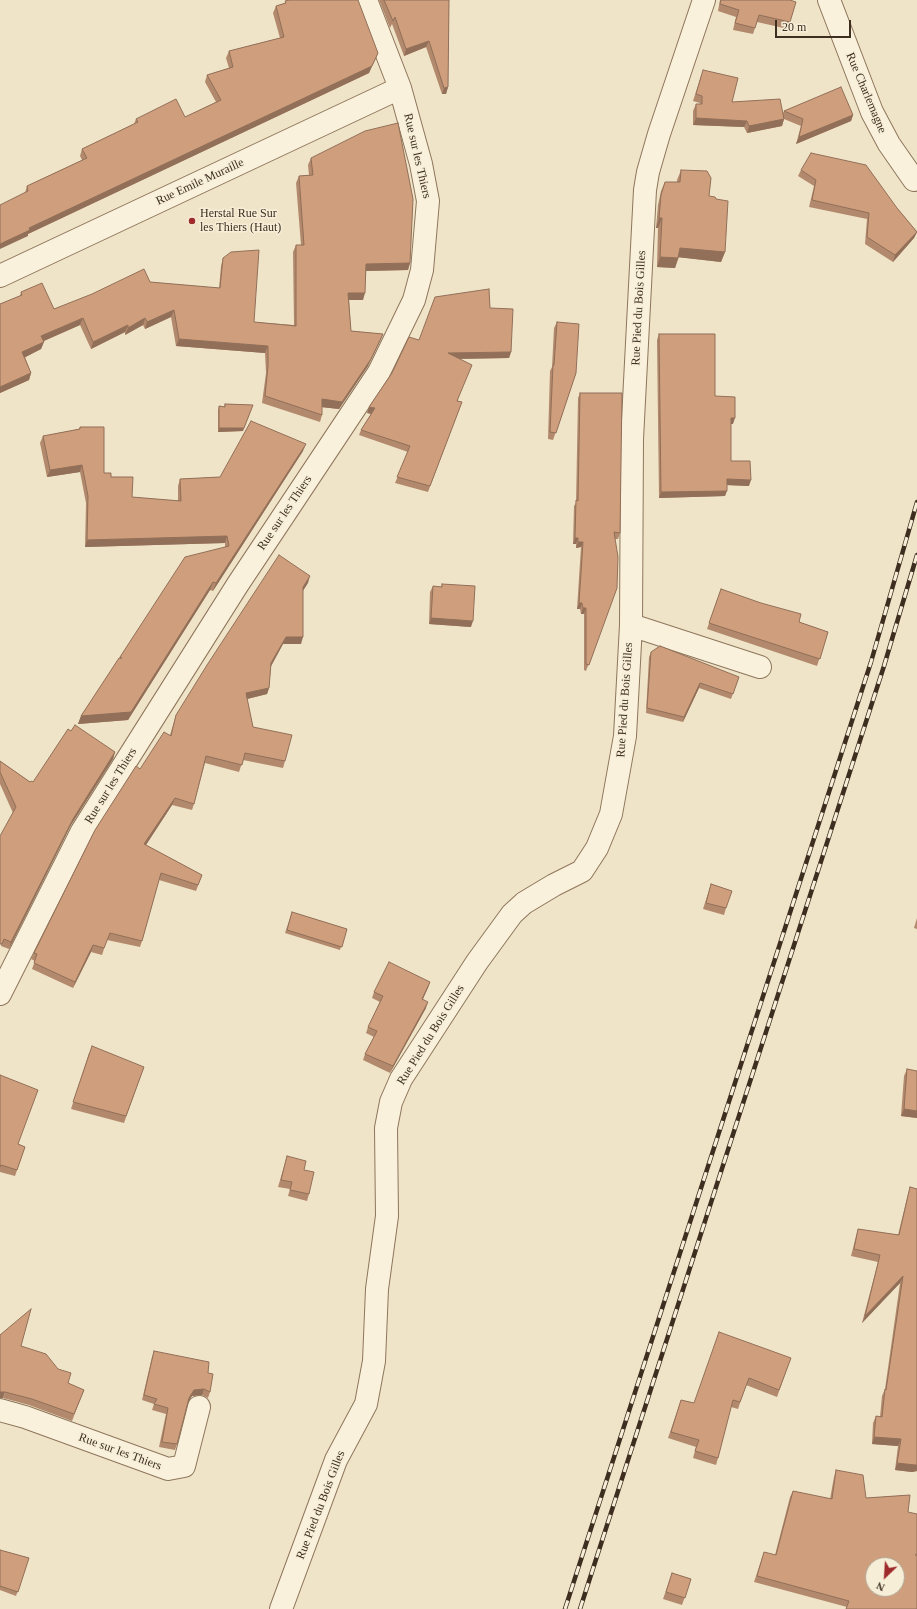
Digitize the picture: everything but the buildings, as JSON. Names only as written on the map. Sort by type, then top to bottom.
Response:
[{"type":"street","name":"Rue sur les Thiers","points":[[0,994],[82,832],[238,584],[379,372],[414,300],[422,270],[428,201],[421,164],[400,88],[366,0]]},
{"type":"street","name":"Rue Pied du Bois Gilles","points":[[281,1609],[336,1460],[366,1404],[374,1361],[377,1289],[387,1216],[386,1128],[391,1102],[401,1079],[477,962],[512,914],[524,903],[554,885],[582,871],[597,848],[611,814],[625,736],[631,625],[632,439],[645,190],[648,172],[659,134],[704,0]]},
{"type":"street","name":"Rue Charlemagne","points":[[829,0],[872,112],[889,144],[914,180]]},
{"type":"street","name":"Rue Emile Muraille","points":[[0,276],[400,88]]},
{"type":"street","name":"Rue Pied du Bois Gilles","points":[[631,625],[760,667]]},
{"type":"street","name":"Rue sur les Thiers","points":[[0,1410],[25,1417],[168,1469],[184,1466],[199,1407]]},
{"type":"railway","points":[[565,1609],[871,662],[917,502]]},
{"type":"railway","points":[[580,1609],[884,666],[917,555]]},
{"type":"place","name":"Herstal Rue Sur les Thiers (Haut)","points":[[192,221]]}]
